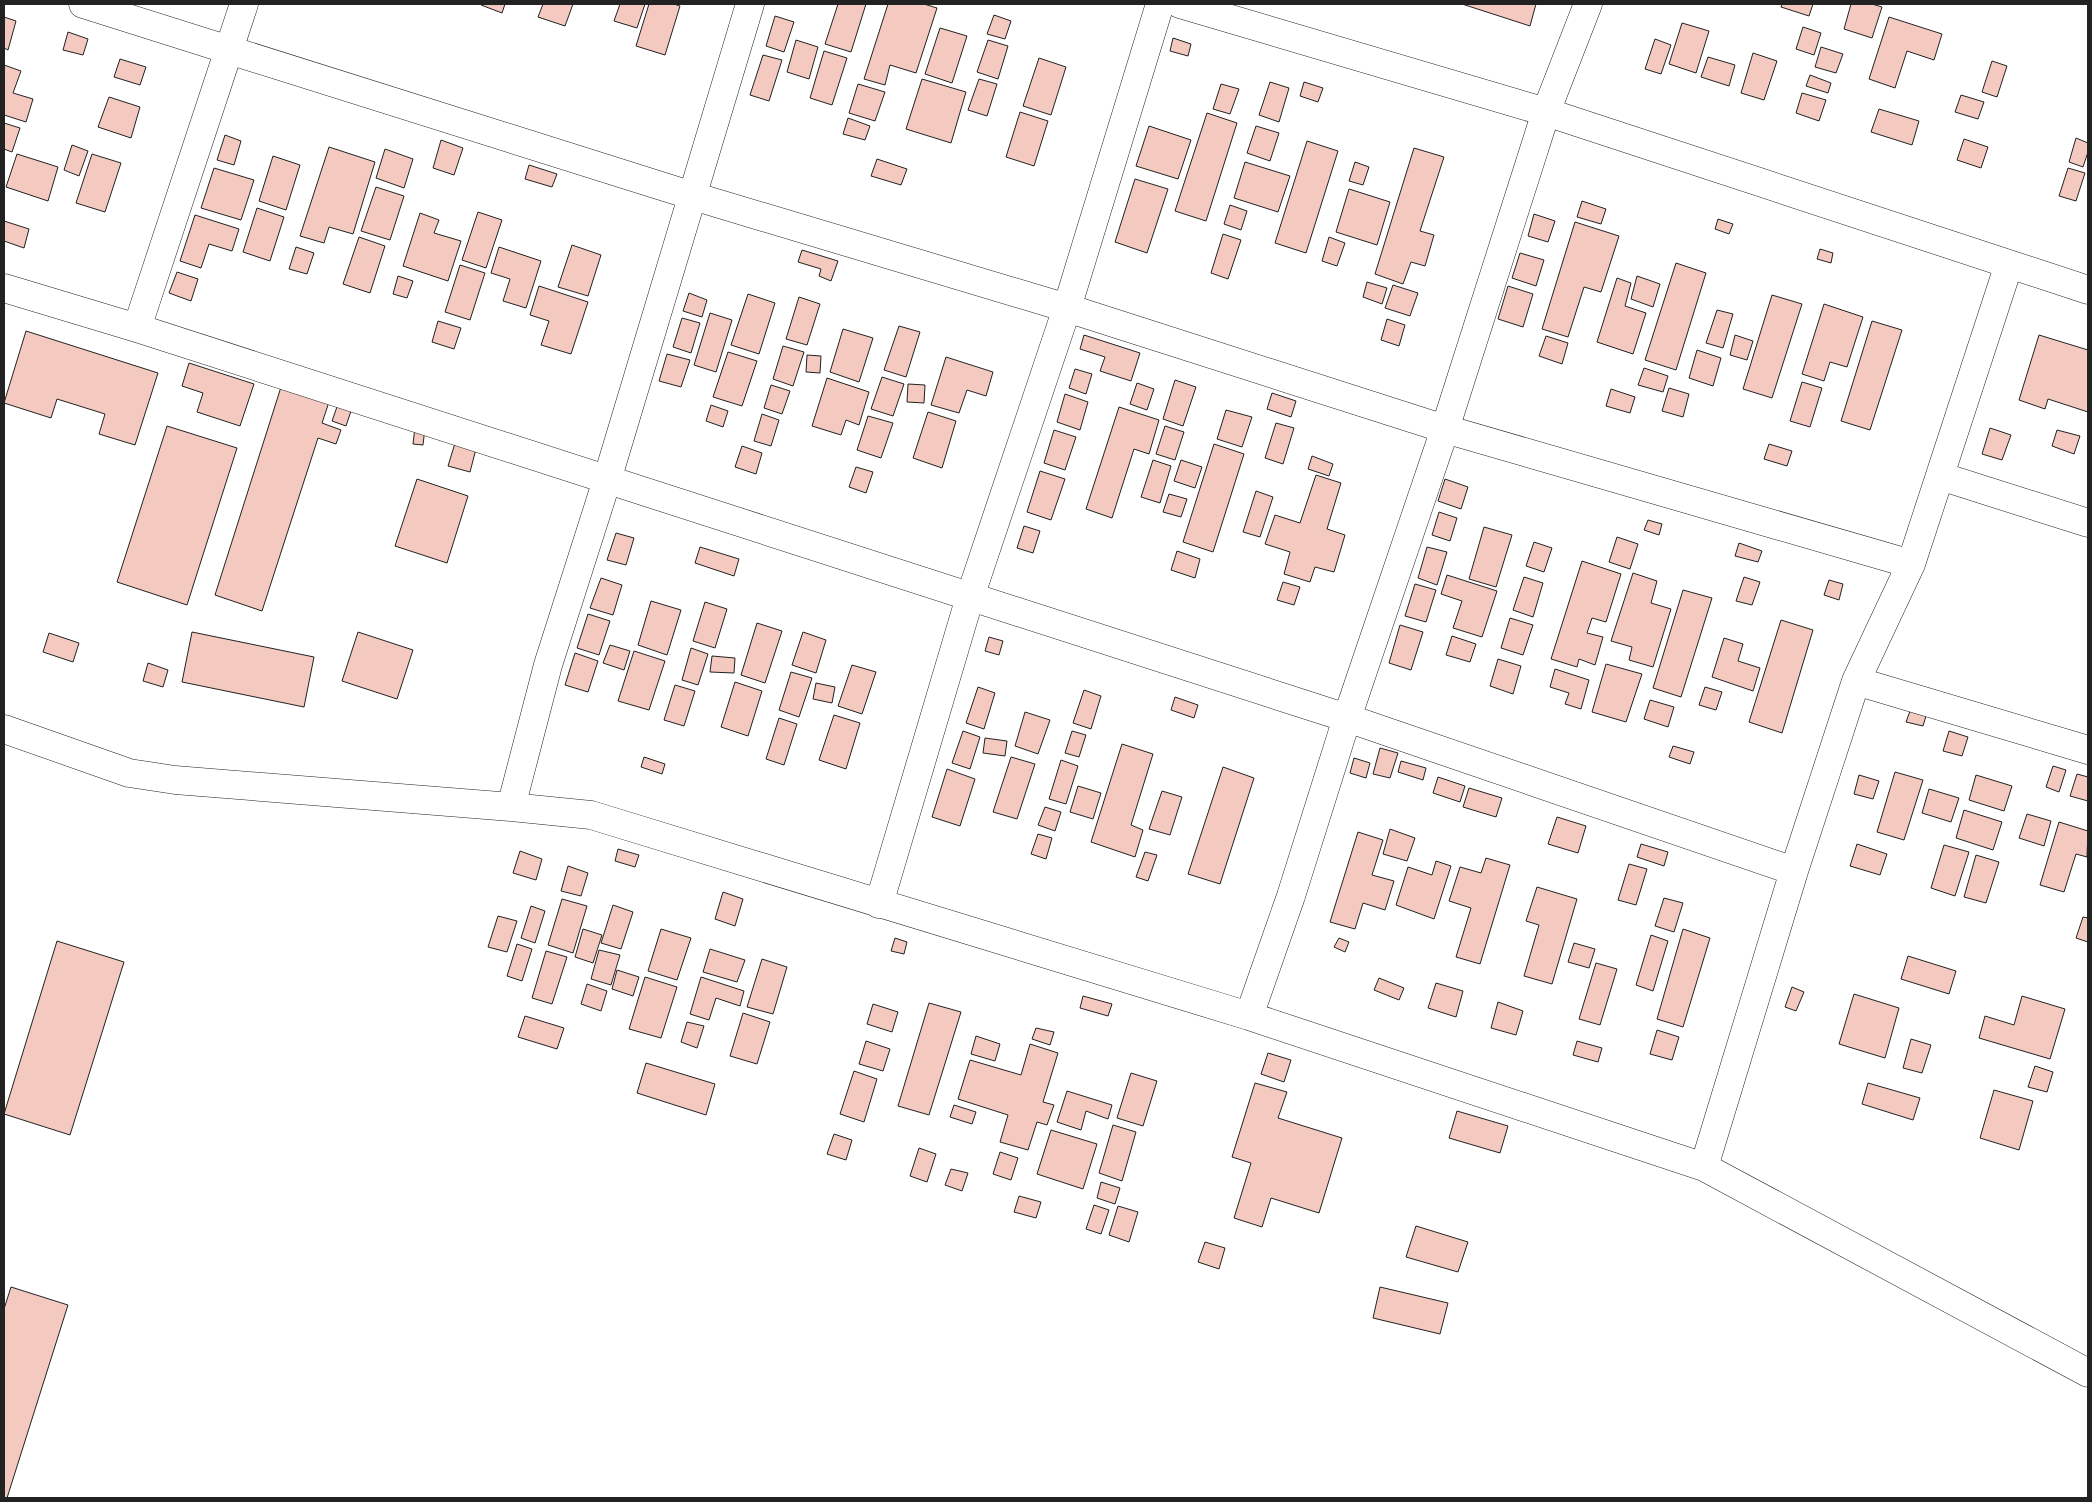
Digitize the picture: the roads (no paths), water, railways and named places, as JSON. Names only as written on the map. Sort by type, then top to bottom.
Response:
[{"type":"street","points":[[83,4],[230,48],[693,196],[1066,308],[1445,429],[1911,564]]},
{"type":"street","points":[[137,328],[244,4]]},
{"type":"street","points":[[512,807],[548,665],[607,480],[750,4]]},
{"type":"street","points":[[879,904],[970,597],[1066,308],[1160,4]]},
{"type":"street","points":[[1180,4],[1546,112],[2088,290]]},
{"type":"street","points":[[1249,1016],[1291,896],[1347,718],[1445,429],[1546,112],[1588,4]]},
{"type":"street","points":[[1704,1167],[1794,871],[1856,681],[1911,564],[2009,264]]},
{"type":"street","points":[[4,288],[137,328],[1347,718],[1794,871]]},
{"type":"street","points":[[1940,476],[2088,523]]},
{"type":"street","points":[[1856,681],[2088,750]]},
{"type":"street","points":[[4,729],[129,773],[175,780],[591,815],[1249,1016],[1704,1167],[2088,1373]]}]
